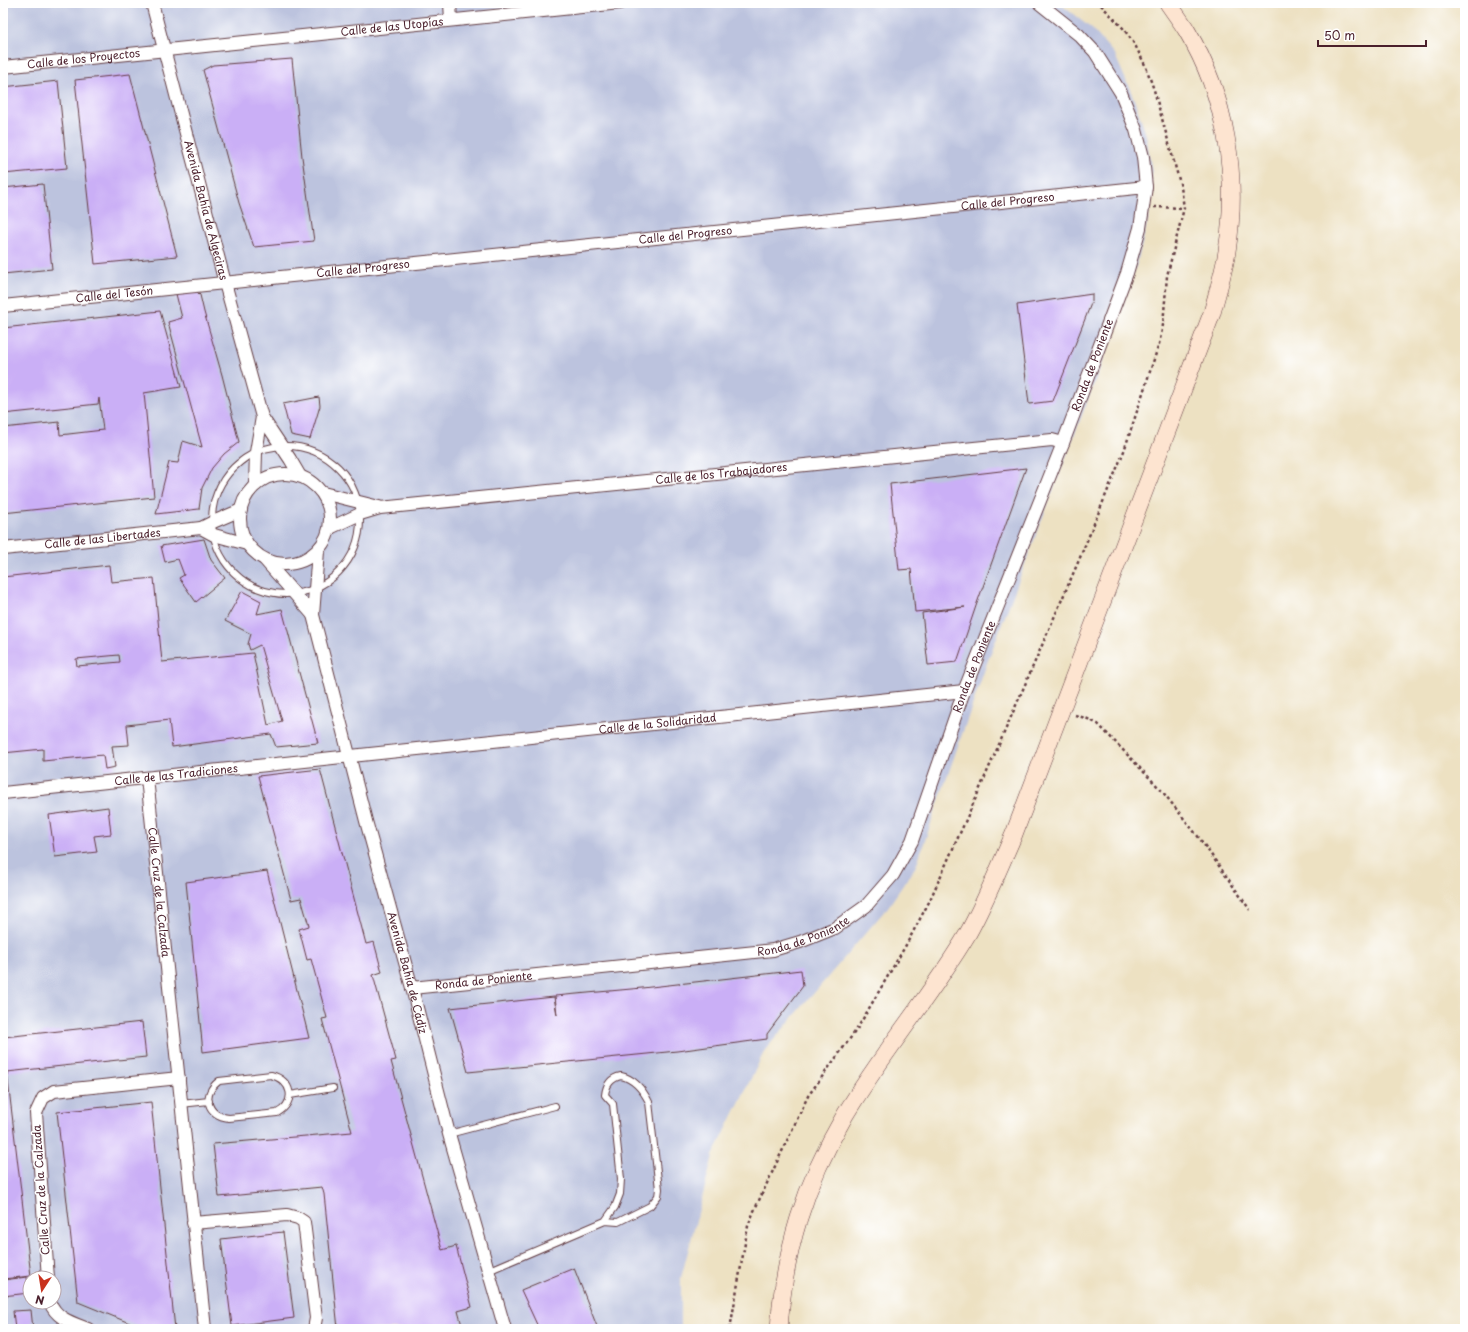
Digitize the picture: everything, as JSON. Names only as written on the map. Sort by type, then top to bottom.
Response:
[{"type":"main road","points":[[779,1329],[781,1302],[793,1237],[815,1173],[846,1114],[966,935],[984,901],[1014,834],[1212,313],[1227,252],[1231,192],[1230,159],[1217,96],[1187,31],[1168,3]]},
{"type":"street","name":"Avenida Bahía de Algeciras","points":[[152,3],[225,283],[262,417],[300,476]]},
{"type":"street","points":[[450,3],[451,20]]},
{"type":"street","name":"Calle de las Utopías","points":[[165,50],[620,3]]},
{"type":"street","name":"Ronda de Poniente","points":[[412,988],[773,950],[800,942],[836,928],[866,906],[893,875],[912,841],[964,691],[1063,443],[1127,273],[1140,228],[1146,187],[1143,157],[1136,130],[1121,93],[1095,52],[1079,35],[1039,3]]},
{"type":"street","name":"Calle de los Proyectos","points":[[3,67],[165,50]]},
{"type":"street","name":"Calle del Progreso","points":[[225,283],[1146,187]]},
{"type":"street","name":"Calle del Tesón","points":[[3,306],[225,283]]},
{"type":"street","name":"Avenida Bahía de Algeciras","points":[[256,485],[256,452],[262,417]]},
{"type":"street","name":"Calle de los Trabajadores","points":[[323,493],[359,509],[380,508],[1052,440],[1063,443]]},
{"type":"street","points":[[285,474],[300,476],[313,483],[323,493],[329,506],[331,518],[330,528],[326,541],[318,551],[307,559],[293,564],[277,564],[256,554],[247,544],[241,531],[241,510],[248,494],[256,485],[270,476],[285,474]]},
{"type":"street","points":[[330,528],[359,509]]},
{"type":"street","name":"Calle de las Libertades","points":[[3,549],[201,528],[241,510]]},
{"type":"street","points":[[201,528],[214,535],[247,544]]},
{"type":"street","name":"Avenida Bahía de Cádiz","points":[[318,551],[313,615],[366,821],[412,988],[449,1134],[505,1329]]},
{"type":"street","name":"Avenida Bahía de Cádiz","points":[[266,560],[313,615]]},
{"type":"street","name":"Calle de la Solidaridad","points":[[350,756],[964,691]]},
{"type":"street","name":"Calle de las Tradiciones","points":[[3,793],[350,756]]},
{"type":"street","name":"Calle Cruz de la Calzada","points":[[147,778],[205,1329]]},
{"type":"street","name":"Calle Cruz de la Calzada","points":[[47,1270],[36,1113],[43,1098],[54,1091],[178,1078]]},
{"type":"street","points":[[193,1223],[287,1215],[298,1218],[304,1222],[316,1318],[314,1329]]},
{"type":"street","points":[[55,1310],[63,1319],[88,1329]]},
{"type":"lane","points":[[282,446],[304,448],[326,457],[335,464],[350,482],[359,509],[359,536],[351,556],[338,573],[316,587],[295,593],[276,593],[265,590],[246,581],[233,571],[223,558],[218,548],[212,522],[215,499],[224,480],[238,464],[256,452],[282,446]]},
{"type":"lane","points":[[271,1075],[283,1080],[287,1085],[290,1095],[287,1104],[278,1112],[229,1118],[223,1117],[212,1110],[208,1101],[210,1091],[213,1086],[219,1082],[271,1075]]},
{"type":"lane","points":[[488,1271],[606,1221],[618,1222],[650,1206],[658,1196],[659,1190],[649,1102],[643,1090],[634,1081],[621,1076],[613,1079],[607,1086],[605,1095],[613,1104],[622,1179],[620,1194],[615,1207],[606,1221]]},
{"type":"lane","points":[[290,1095],[333,1088]]},
{"type":"lane","points":[[181,1104],[208,1101]]},
{"type":"lane","points":[[449,1134],[556,1106]]},
{"type":"path","points":[[730,1329],[748,1226],[754,1211],[808,1096],[857,1029],[929,902],[1079,560],[1124,451],[1159,344],[1163,325],[1167,276],[1184,208],[1181,187],[1154,90],[1146,67],[1135,45],[1124,28],[1099,3]]},
{"type":"path","points":[[1143,207],[1184,208]]},
{"type":"path","points":[[1061,710],[1098,724],[1162,791],[1200,839],[1250,910]]},
{"type":"shaded area","points":[[3,3],[1059,3],[1092,29],[1115,55],[1134,99],[1146,135],[1152,173],[1149,216],[1137,263],[1110,342],[987,663],[916,866],[888,907],[765,1050],[713,1156],[681,1278],[681,1329],[3,1329]]},
{"type":"building","points":[[292,59],[302,157],[314,241],[254,247],[239,203],[203,70],[213,65]]},
{"type":"building","points":[[130,74],[177,256],[95,264],[75,80]]},
{"type":"building","points":[[58,81],[67,168],[3,174],[3,87]]},
{"type":"building","points":[[43,184],[52,269],[3,274],[3,188]]},
{"type":"building","points":[[196,291],[200,295],[239,442],[224,454],[212,468],[202,488],[199,509],[156,514],[169,462],[178,463],[183,441],[202,447],[168,322],[182,318],[176,294]]},
{"type":"building","points":[[1092,294],[1092,301],[1053,401],[1029,404],[1017,305]]},
{"type":"building","points":[[160,311],[181,387],[144,393],[154,497],[3,513],[3,428],[59,422],[60,435],[103,430],[99,398],[98,404],[3,414],[3,328]]},
{"type":"building","points":[[319,397],[320,406],[310,439],[291,435],[283,404]]},
{"type":"building","points":[[1026,468],[957,662],[928,665],[922,613],[965,607],[915,612],[911,569],[899,570],[890,484]]},
{"type":"building","points":[[204,539],[211,560],[225,578],[196,602],[179,578],[184,575],[178,559],[165,562],[161,546]]},
{"type":"building","points":[[109,565],[111,582],[154,578],[162,662],[253,653],[268,725],[282,721],[260,645],[250,650],[248,644],[251,634],[225,621],[242,591],[261,601],[257,614],[282,609],[318,743],[276,747],[271,734],[172,747],[169,720],[127,725],[129,745],[112,746],[115,767],[105,769],[103,755],[43,761],[43,749],[3,753],[3,577]],"holes":[[[119,655],[120,662],[77,666],[76,659]]]},
{"type":"building","points":[[320,769],[366,944],[374,942],[382,972],[373,975],[396,1060],[391,1061],[442,1250],[456,1246],[472,1307],[458,1311],[463,1329],[338,1329],[324,1194],[322,1187],[219,1197],[213,1144],[352,1132],[322,1019],[327,1018],[311,959],[307,960],[299,929],[309,926],[301,898],[291,900],[258,776]]},
{"type":"building","points":[[108,807],[111,834],[94,836],[97,852],[55,857],[49,815]]},
{"type":"building","points":[[267,871],[309,1038],[203,1052],[186,882]]},
{"type":"building","points":[[801,970],[803,986],[767,1034],[767,1039],[677,1051],[468,1072],[450,1008],[554,997],[557,1015],[555,996]]},
{"type":"building","points":[[142,1022],[146,1057],[7,1072],[30,1270],[22,1270],[22,1277],[3,1279],[3,1048],[5,1048],[4,1037]]},
{"type":"building","points":[[151,1102],[175,1329],[144,1329],[78,1302],[57,1112]]},
{"type":"building","points":[[283,1232],[294,1318],[232,1326],[221,1239]]},
{"type":"building","points":[[574,1268],[598,1329],[539,1329],[521,1290]]},
{"type":"building","points":[[22,1278],[22,1294],[3,1296],[3,1280]]},
{"type":"building","points":[[31,1310],[33,1329],[15,1329],[13,1311]]}]
